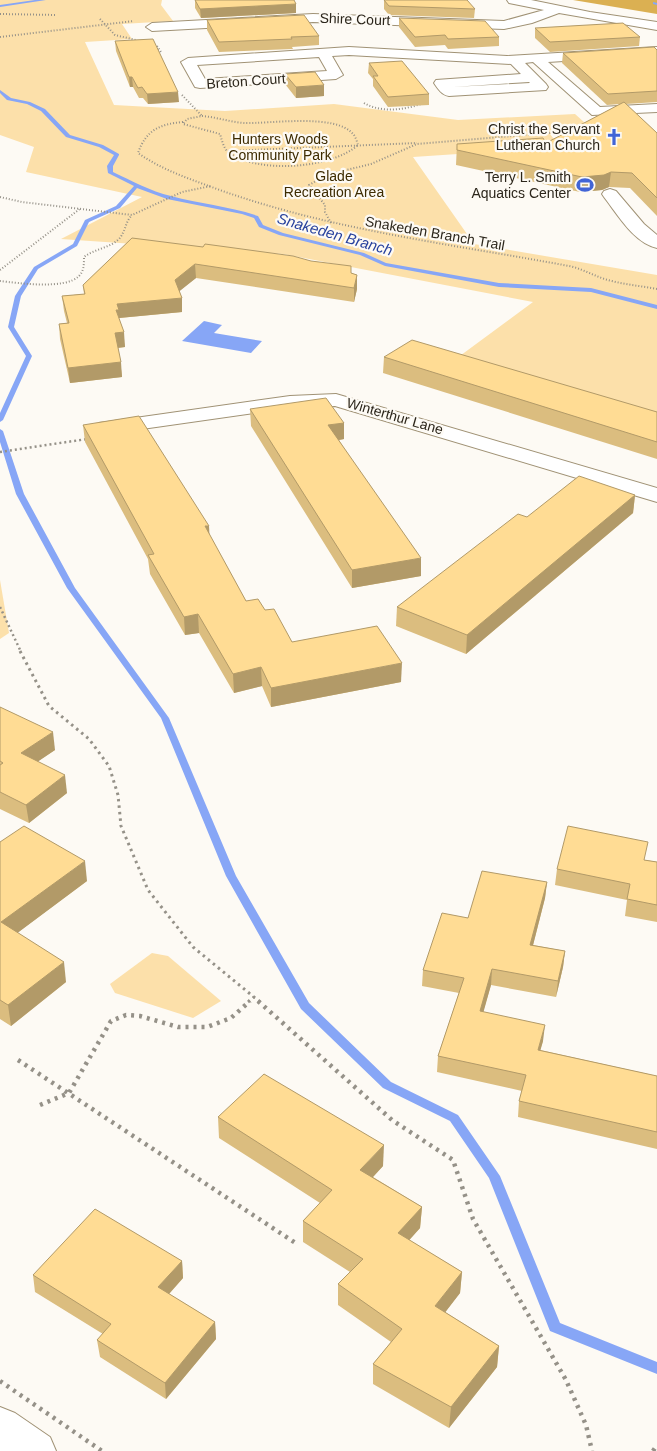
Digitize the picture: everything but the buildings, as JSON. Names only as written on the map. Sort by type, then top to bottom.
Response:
[{"type":"street","points":[[513,0],[657,18]]},
{"type":"street","points":[[555,5],[657,26]]},
{"type":"street","name":"Shire Court","points":[[152,27],[313,18],[504,25],[528,20],[555,5]]},
{"type":"street","name":"Breton Court","points":[[323,53],[336,75],[200,84],[188,62],[349,51],[515,60],[657,51]]},
{"type":"street","points":[[536,58],[597,112],[657,108]]},
{"type":"street","points":[[449,92],[541,87],[515,60]]},
{"type":"street","points":[[610,194],[638,228],[657,243]]},
{"type":"street","name":"Winterthur Lane","points":[[96,430],[290,402],[336,400],[657,494]]},
{"type":"street","points":[[0,1427],[35,1451]]},
{"type":"path","points":[[0,14],[57,15]]},
{"type":"path","points":[[100,19],[108,31],[114,35],[140,41]]},
{"type":"path","points":[[0,37],[104,25]]},
{"type":"path","points":[[151,44],[157,46],[161,52]]},
{"type":"path","points":[[364,103],[371,108],[415,107],[449,92]]},
{"type":"path","points":[[182,96],[202,116]]},
{"type":"path","points":[[202,116],[238,123],[293,120],[328,124],[351,133],[357,139],[358,145],[351,153],[336,159],[301,165],[257,163],[237,157],[228,151],[220,134],[188,127],[183,122],[187,119],[202,116]]},
{"type":"path","name":"Snakeden Branch Trail","points":[[183,122],[167,124],[150,130],[142,138],[138,153],[153,164],[259,204],[331,223],[431,243],[572,267],[611,281],[657,289]]},
{"type":"path","points":[[228,151],[425,143],[574,130]]},
{"type":"path","points":[[331,223],[320,198],[311,190],[309,185],[313,181],[326,175],[372,164],[392,153],[425,143]]},
{"type":"path","points":[[0,196],[22,202],[132,214],[182,192],[212,186]]},
{"type":"path","points":[[0,270],[81,208]]},
{"type":"path","points":[[0,281],[46,283],[76,279],[82,273],[84,257],[120,239],[125,231],[126,221],[132,214]]},
{"type":"path","points":[[0,452],[70,442]]},
{"type":"path","points":[[0,607],[33,679],[49,706],[89,739],[109,766],[118,795],[121,826],[148,890],[193,947],[254,997],[392,1120],[454,1160],[473,1219],[566,1380],[586,1425],[592,1451]]},
{"type":"path","points":[[40,1106],[69,1093],[111,1021],[126,1016],[140,1016],[178,1028],[207,1027],[230,1018],[254,997]]},
{"type":"path","points":[[18,1060],[297,1244]]},
{"type":"path","points":[[0,1381],[102,1451]]},
{"type":"path","points":[[653,1451],[657,1445]]},
{"type":"green space","name":"Glade Recreation Area","points":[[0,0],[162,0],[161,5],[173,21],[122,24],[132,39],[85,42],[114,105],[225,111],[334,104],[458,120],[575,114],[594,131],[550,134],[560,147],[413,157],[474,244],[657,275],[657,420],[453,361],[533,302],[283,254],[61,239],[142,197],[26,172],[34,147],[0,135]]},
{"type":"green space","points":[[0,580],[9,633],[0,639]]},
{"type":"green space","points":[[152,953],[168,956],[221,1001],[193,1018],[115,993],[110,984]]},
{"type":"shaded area","points":[[573,0],[657,0],[657,14]]},
{"type":"water","points":[[204,321],[222,325],[214,333],[262,341],[251,353],[182,341]]},
{"type":"waterway","points":[[0,6],[44,0]]},
{"type":"waterway","name":"Snakeden Branch","points":[[0,91],[9,99],[28,103],[43,110],[68,136],[101,146],[117,155],[110,166],[111,173],[136,186]]},
{"type":"waterway","points":[[0,420],[29,356],[11,327],[18,296],[36,268],[75,245],[87,221],[118,207],[136,186]]},
{"type":"waterway","name":"Snakeden Branch","points":[[136,186],[169,198],[244,213],[256,217],[261,226],[281,234],[362,254],[385,264],[499,285],[591,290],[657,307]]},
{"type":"waterway","points":[[0,431],[20,494],[71,588],[165,718],[231,876],[305,1006],[387,1085],[454,1118],[494,1176],[555,1327],[657,1368]]},
{"type":"place","name":"Christ the Servant Lutheran Church","points":[[614,137]]},
{"type":"place","name":"Terry L. Smith Aquatics Center","points":[[585,185]]},
{"type":"park label","name":"Hunters Woods Community Park","points":[[280,148]]}]
